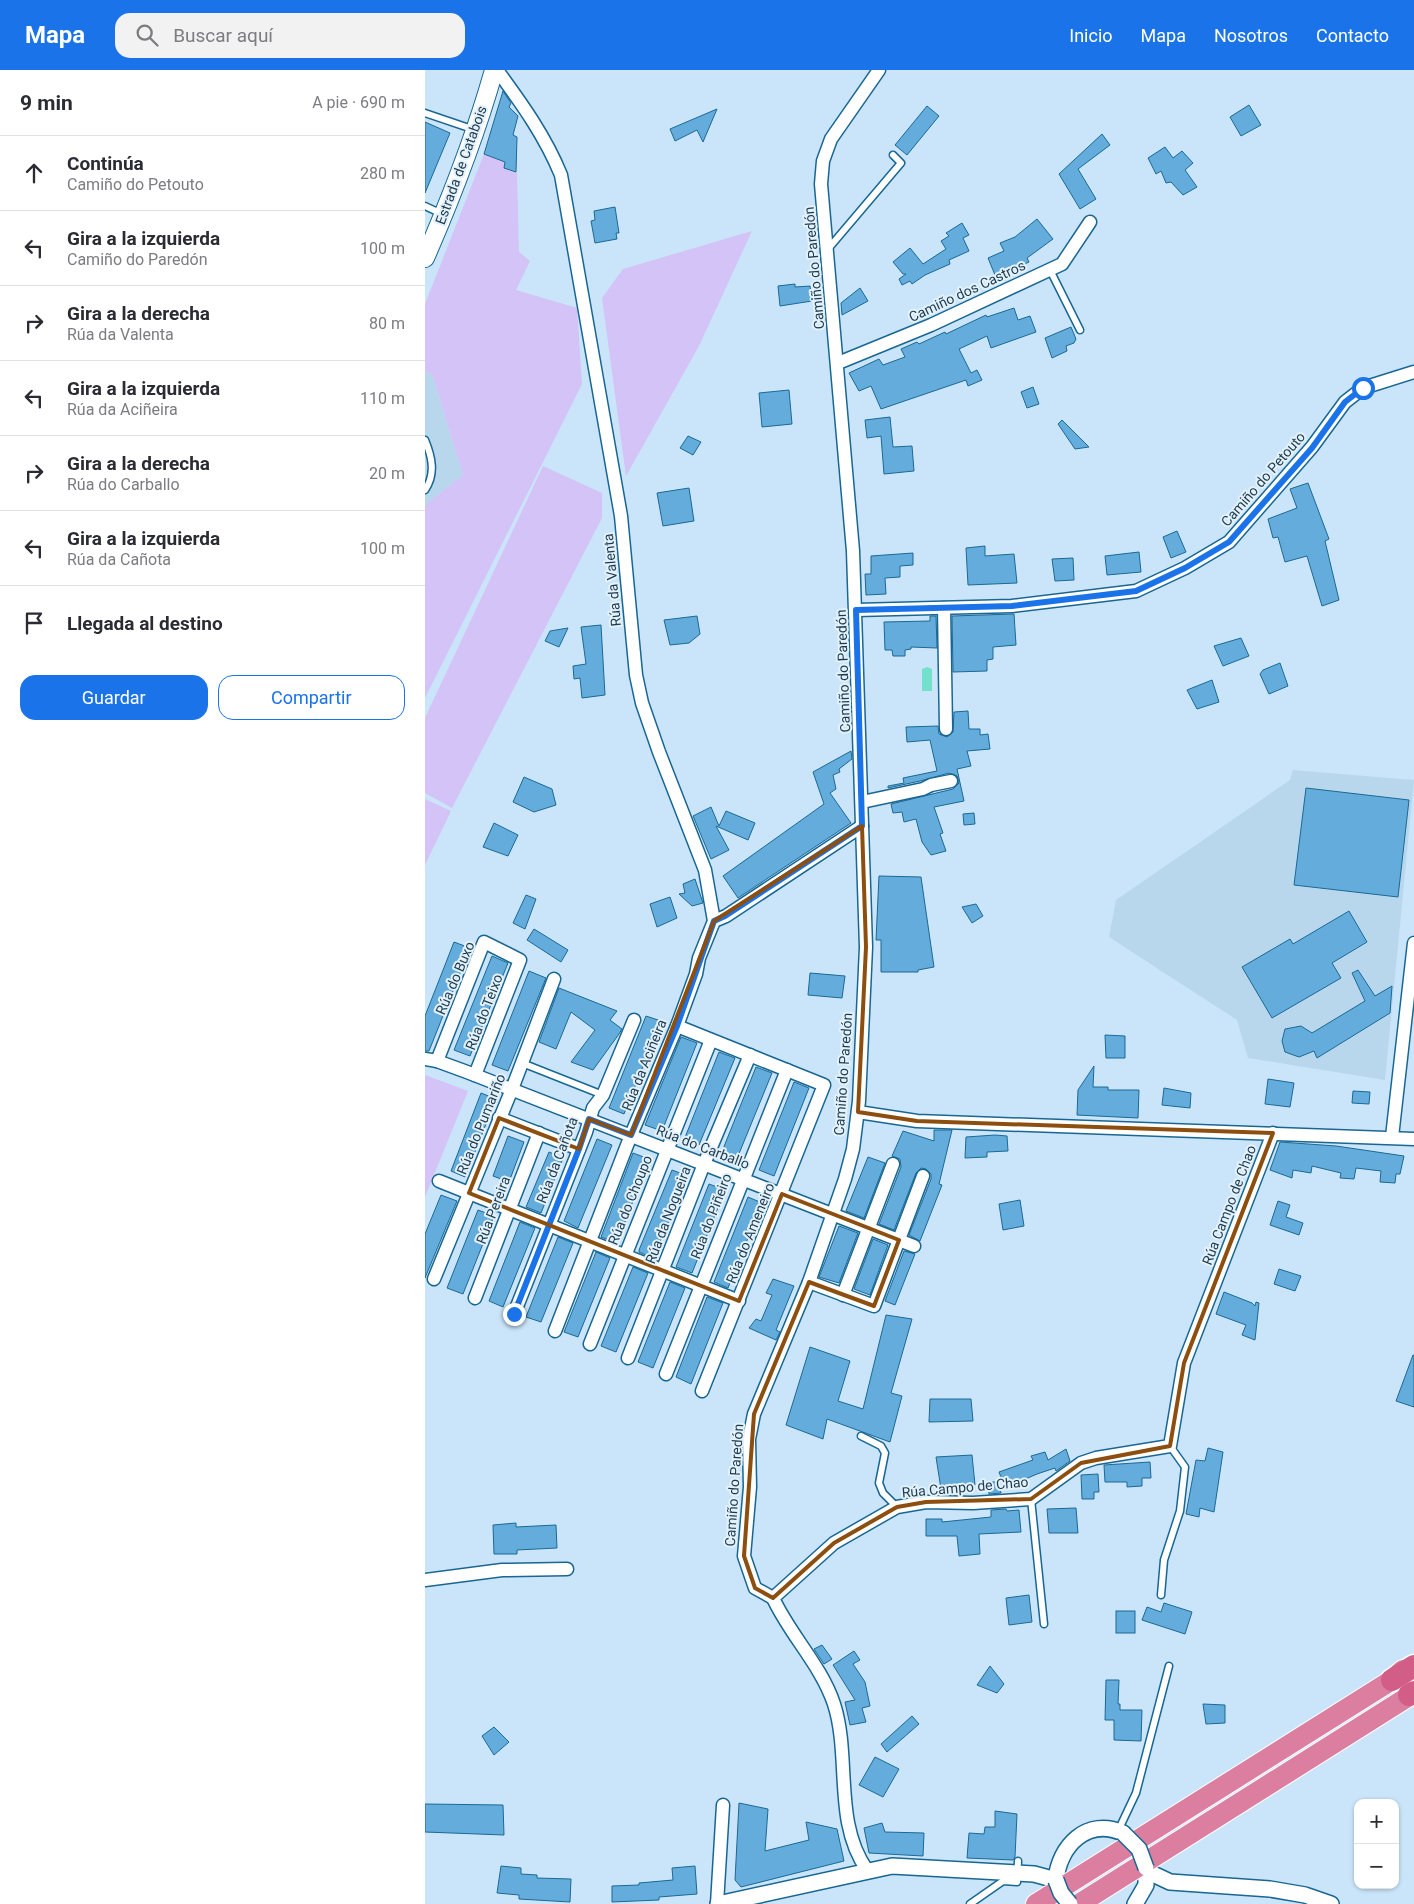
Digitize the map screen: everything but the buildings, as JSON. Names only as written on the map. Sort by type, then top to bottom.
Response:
[{"type":"highway","points":[[1392,1680],[1414,1660]]},
{"type":"highway","points":[[1036,1904],[1414,1666]]},
{"type":"highway","points":[[1078,1904],[1412,1694]]},
{"type":"main road","name":"Estrada de Catabois","points":[[425,258],[444,215],[476,131],[496,70]]},
{"type":"street","name":"Rúa da Valenta","points":[[496,70],[530,115],[550,148],[561,175],[621,516],[636,675],[640,694],[659,752],[705,870],[714,921]]},
{"type":"street","name":"Camiño do Paredón","points":[[773,1598],[755,1588],[744,1556],[750,1487],[749,1439],[754,1414],[809,1282],[832,1215],[853,1149],[858,1112],[866,947],[856,610],[838,363],[821,184],[823,161],[831,139],[879,70]]},
{"type":"street","name":"Camiño dos Castros","points":[[838,363],[931,326],[1062,264],[1091,222]]},
{"type":"street","name":"Camiño do Petouto","points":[[856,610],[1012,606],[1136,591],[1185,568],[1229,542],[1312,448],[1345,402],[1363,388],[1414,372]]},
{"type":"street","points":[[944,608],[946,729]]},
{"type":"street","points":[[861,802],[951,781]]},
{"type":"street","points":[[714,921],[725,916],[862,826]]},
{"type":"street","name":"Rúa da Aciñeira","points":[[555,1331],[631,1135],[677,1026],[714,921]]},
{"type":"street","name":"Rúa do Buxo","points":[[431,1060],[485,942],[520,960]]},
{"type":"street","points":[[1392,1137],[1414,943]]},
{"type":"street","name":"Rúa do Teixo","points":[[475,1075],[520,960]]},
{"type":"street","name":"Rúa do Pumariño","points":[[434,1279],[512,1089],[554,979]]},
{"type":"street","name":"Rúa da Cañota","points":[[514,1314],[579,1149],[593,1108],[603,1095],[634,1020]]},
{"type":"street","points":[[677,1026],[787,1070]]},
{"type":"street","name":"Rúa do Choupo","points":[[590,1344],[666,1149],[711,1040]]},
{"type":"street","name":"Rúa da Nogueira","points":[[628,1358],[704,1164],[750,1055]]},
{"type":"street","name":"Rúa do Carballo","points":[[431,1060],[512,1089],[914,1246]]},
{"type":"street","name":"Rúa do Ameneiro","points":[[702,1391],[824,1085],[787,1070]]},
{"type":"street","name":"Rúa do Piñeiro","points":[[666,1374],[742,1179],[787,1070]]},
{"type":"street","name":"Rúa Campo de Chao","points":[[858,1112],[917,1121],[1414,1139]]},
{"type":"street","points":[[499,1118],[579,1149]]},
{"type":"street","name":"Rúa Pereira","points":[[475,1298],[539,1133]]},
{"type":"street","name":"Rúa Campo de Chao","points":[[773,1598],[834,1543],[897,1507],[926,1502],[973,1504],[1031,1499],[1081,1464],[1096,1458],[1170,1446],[1184,1363],[1273,1133]]},
{"type":"street","points":[[843,1294],[893,1164]]},
{"type":"street","points":[[809,1282],[874,1306],[923,1176]]},
{"type":"street","points":[[439,1181],[739,1301]]},
{"type":"street","points":[[425,1580],[502,1570],[567,1570]]},
{"type":"street","points":[[773,1598],[782,1618],[819,1673],[834,1703],[841,1734],[846,1810],[859,1859],[867,1870]]},
{"type":"street","points":[[723,1805],[718,1904],[892,1866],[1018,1867],[1056,1880]]},
{"type":"street","points":[[1078,1904],[1061,1893],[1056,1880],[1059,1862],[1069,1843],[1085,1832],[1105,1828],[1120,1832],[1139,1849],[1147,1875],[1144,1891],[1135,1904]]},
{"type":"street","points":[[1034,1874],[1046,1871],[1059,1862]]},
{"type":"street","points":[[1146,1868],[1153,1874],[1170,1882]]},
{"type":"street","points":[[1144,1891],[1153,1886],[1170,1882],[1271,1889],[1305,1895],[1331,1904]]},
{"type":"lane","points":[[425,113],[476,131]]},
{"type":"lane","points":[[827,250],[901,164],[893,155]]},
{"type":"lane","points":[[425,206],[444,215]]},
{"type":"lane","points":[[1050,270],[1080,330]]},
{"type":"lane","points":[[425,440],[432,460],[432,476],[425,490]]},
{"type":"lane","points":[[522,1063],[603,1095]]},
{"type":"lane","points":[[861,1436],[881,1446],[885,1454],[879,1482],[883,1494],[897,1507]]},
{"type":"lane","points":[[1161,1596],[1164,1560],[1180,1511],[1185,1468],[1170,1446]]},
{"type":"lane","points":[[1031,1499],[1044,1624]]},
{"type":"lane","points":[[1120,1832],[1136,1794],[1169,1666]]},
{"type":"lane","points":[[970,1904],[1003,1881],[1017,1882],[1018,1867]]},
{"type":"highlighted area","points":[[862,826],[866,947],[858,1112],[917,1121],[1273,1133],[1184,1363],[1170,1446],[1081,1463],[1031,1499],[926,1502],[897,1507],[834,1543],[773,1598],[755,1588],[744,1556],[754,1414],[809,1282],[874,1306],[899,1240],[782,1194],[739,1301],[469,1193],[499,1118],[579,1149],[589,1119],[631,1135],[714,921]]},
{"type":"shaded area","points":[[484,154],[505,162],[504,168],[517,173],[519,252],[530,261],[516,290],[577,308],[582,384],[425,698],[425,505],[463,475],[432,374],[425,372],[425,304]]},
{"type":"shaded area","points":[[752,231],[699,346],[626,476],[602,298],[623,269]]},
{"type":"shaded area","points":[[425,372],[432,374],[463,475],[425,505]]},
{"type":"shaded area","points":[[543,466],[602,493],[602,518],[452,808],[425,793],[425,718]]},
{"type":"shaded area","points":[[927,667],[932,669],[932,691],[922,691],[922,669]]},
{"type":"shaded area","points":[[1293,770],[1414,780],[1385,1080],[1248,1058],[1237,1020],[1109,937],[1116,900],[1290,780]]},
{"type":"shaded area","points":[[425,799],[451,811],[425,865]]},
{"type":"shaded area","points":[[425,1075],[468,1091],[425,1197]]},
{"type":"route","points":[[514,1314],[586,1132],[589,1119],[631,1135],[677,1026],[696,974],[699,958],[714,921],[725,916],[862,826],[856,610],[1012,606],[1136,591],[1185,568],[1229,542],[1312,448],[1345,402],[1363,388]]}]
